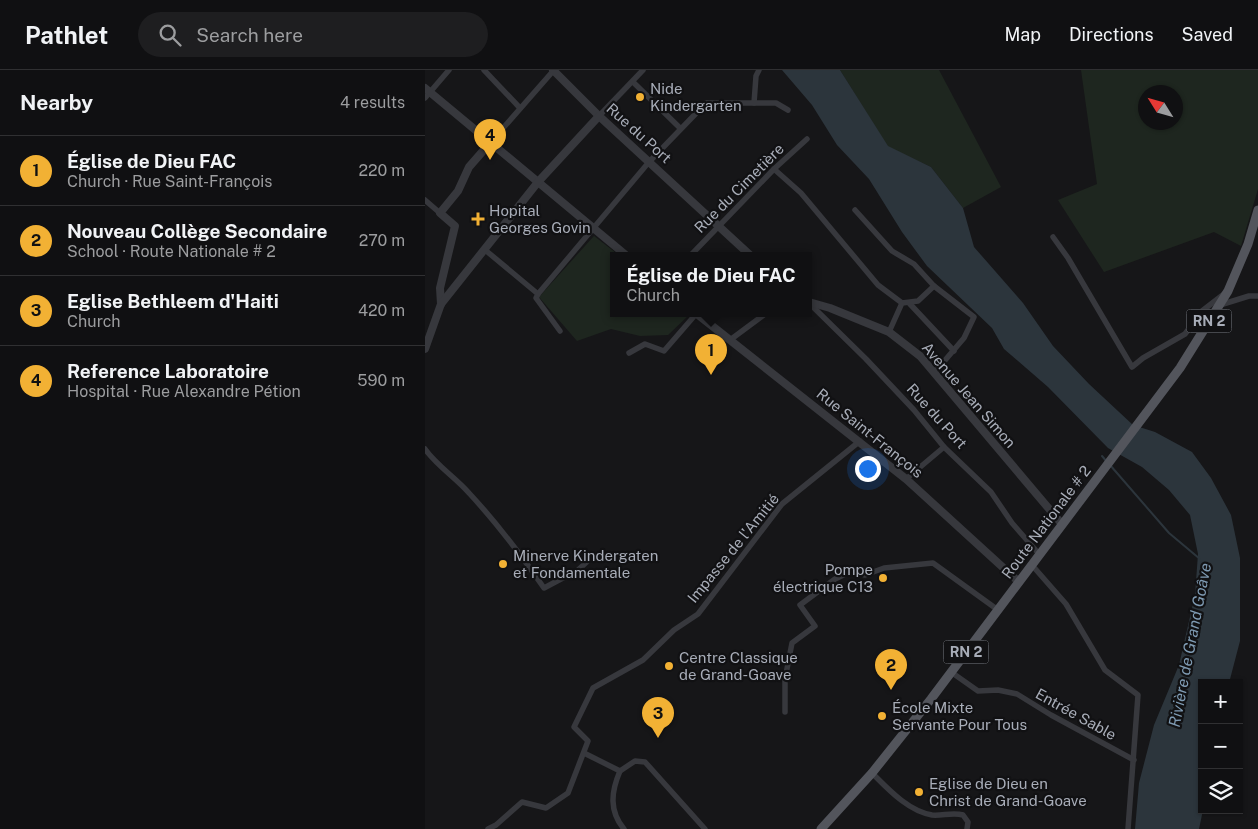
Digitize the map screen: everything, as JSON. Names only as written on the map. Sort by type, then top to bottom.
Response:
[{"type":"main road","name":"Route Nationale # 2","points":[[821,829],[872,773],[951,672],[1061,523],[1180,368],[1228,291],[1248,244],[1258,210]]},
{"type":"street","points":[[449,70],[426,93],[622,252]]},
{"type":"street","points":[[484,70],[519,108]]},
{"type":"street","points":[[439,213],[458,191],[469,167],[554,70]]},
{"type":"street","name":"Rue du Port","points":[[554,70],[599,116],[747,252]]},
{"type":"street","points":[[425,349],[441,304],[538,182],[643,70]]},
{"type":"street","points":[[754,103],[756,76],[759,70]]},
{"type":"street","points":[[633,82],[680,128]]},
{"type":"street","points":[[560,331],[536,298],[538,294],[592,227],[680,128],[706,103],[776,103],[788,110]]},
{"type":"street","name":"Rue du Cimetière","points":[[694,252],[774,169],[807,139]]},
{"type":"street","points":[[774,169],[801,193],[878,285],[902,303],[911,304],[918,302],[934,286]]},
{"type":"street","points":[[425,200],[455,226],[440,288],[441,304]]},
{"type":"street","points":[[855,210],[892,251],[915,264],[934,286],[973,317],[964,338],[935,372]]},
{"type":"street","points":[[1053,237],[1069,260],[1132,368],[1143,358],[1185,334],[1202,311],[1228,291]]},
{"type":"street","points":[[484,249],[538,294]]},
{"type":"street","points":[[1219,305],[1249,296],[1258,296]]},
{"type":"street","name":"Avenue Jean Simon","points":[[812,303],[830,308],[865,324],[889,332],[920,356],[1061,523]]},
{"type":"street","points":[[889,332],[902,303]]},
{"type":"street","points":[[911,304],[954,351]]},
{"type":"street","name":"Rue du Port","points":[[812,305],[914,410],[944,447],[991,492],[1013,523],[1039,554]]},
{"type":"street","points":[[629,353],[645,344],[664,351],[694,317]]},
{"type":"street","name":"Rue Saint-François","points":[[701,317],[906,479],[1019,582]]},
{"type":"street","points":[[730,340],[761,317]]},
{"type":"street","name":"Impasse de l'Amitié","points":[[584,753],[588,741],[574,727],[593,688],[643,660],[669,634],[696,615],[782,504],[860,441]]},
{"type":"street","points":[[906,479],[944,447]]},
{"type":"street","points":[[425,449],[434,462],[450,472],[470,494],[523,558],[544,588],[578,570],[591,559]]},
{"type":"street","points":[[785,712],[785,679],[792,644],[815,626],[799,605],[835,579],[852,571],[865,575],[883,568],[933,563],[998,610]]},
{"type":"street","points":[[1031,564],[1066,604],[1105,670],[1138,695],[1128,829]]},
{"type":"street","name":"Entrée Sable","points":[[951,672],[978,690],[998,690],[1017,694],[1051,715],[1134,760]]},
{"type":"street","points":[[488,829],[496,825],[522,802],[546,808],[568,793],[584,753],[620,771]]},
{"type":"street","points":[[624,829],[615,818],[612,802],[620,771],[635,761],[645,762],[705,829]]},
{"type":"street","points":[[872,773],[895,796],[919,810],[932,815],[963,815],[968,822],[967,829]]},
{"type":"shaded area","points":[[840,70],[939,70],[1001,187],[963,208],[931,167],[888,147]]},
{"type":"shaded area","points":[[1081,70],[1258,70],[1258,189],[1241,246],[1214,232],[1104,272],[1058,200],[1097,184]]},
{"type":"shaded area","points":[[594,236],[615,252],[610,252],[610,317],[687,317],[668,335],[640,336],[611,329],[577,341],[539,297]]},
{"type":"water","name":"Rivière de Grand Goâve","points":[[782,70],[840,70],[888,146],[931,167],[963,208],[974,247],[1023,303],[1053,346],[1089,384],[1133,425],[1155,432],[1192,452],[1211,478],[1231,515],[1240,558],[1240,641],[1230,679],[1198,679],[1198,814],[1202,814],[1199,829],[1135,829],[1139,783],[1154,725],[1179,665],[1195,595],[1198,554],[1190,515],[1169,490],[1142,467],[1108,448],[1048,387],[1004,349],[992,328],[927,266],[902,232],[869,179],[837,145],[812,105]]},
{"type":"waterway","points":[[1102,456],[1107,462]]},
{"type":"waterway","name":"Rivière de Grand Goâve","points":[[1110,465],[1169,533],[1200,559]]},
{"type":"place","name":"Nide Kindergarten","points":[[640,97]]},
{"type":"place","name":"Reference Laboratoire","points":[[490,160]]},
{"type":"place","name":"Hopital Georges Govin","points":[[478,219]]},
{"type":"place","name":"Église de Dieu FAC","points":[[711,375]]},
{"type":"place","name":"Minerve Kindergaten et Fondamentale","points":[[503,564]]},
{"type":"place","name":"Pompe électrique C13","points":[[883,578]]},
{"type":"place","name":"Centre Classique de Grand-Goave","points":[[669,666]]},
{"type":"place","name":"Nouveau Collège Secondaire","points":[[891,690]]},
{"type":"place","name":"École Mixte Servante Pour Tous","points":[[882,716]]},
{"type":"place","name":"Eglise Bethleem d'Haiti","points":[[658,738]]},
{"type":"place","name":"Eglise de Dieu en Christ de Grand-Goave","points":[[919,792]]}]
